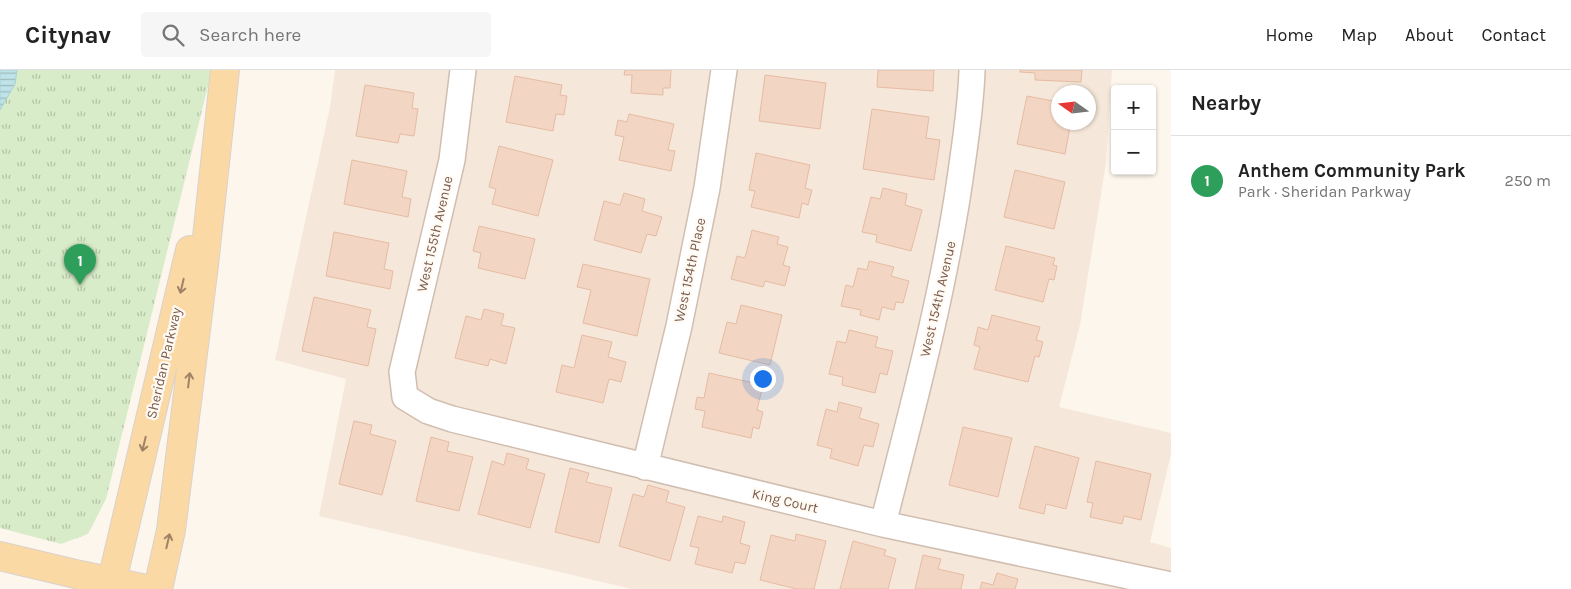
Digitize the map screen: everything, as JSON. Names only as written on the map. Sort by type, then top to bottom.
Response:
[{"type":"main road","name":"Sheridan Parkway","points":[[158,589],[171,530],[204,265],[225,70]]},
{"type":"main road","name":"Sheridan Parkway","points":[[111,586],[217,136]]},
{"type":"main road","points":[[0,556],[111,586],[146,589]]},
{"type":"street","name":"West 155th Avenue","points":[[405,397],[402,372],[452,160],[463,70]]},
{"type":"street","name":"West 154th Place","points":[[645,467],[679,326],[707,188],[724,70]]},
{"type":"street","name":"West 154th Avenue","points":[[882,524],[920,380],[952,235],[971,102],[972,70]]},
{"type":"street","name":"King Court","points":[[405,397],[428,411],[452,419],[645,467],[882,524],[1171,585]]},
{"type":"shaded area","points":[[335,70],[1112,70],[1106,163],[1080,325],[1059,407],[1171,433],[1171,454],[1150,542],[1171,548],[1171,589],[632,589],[319,516],[346,379],[275,360],[330,107]]},
{"type":"green space","points":[[0,70],[212,70],[106,499],[88,534],[61,544],[0,528]]},
{"type":"water","points":[[0,70],[17,70],[15,84],[0,110]]},
{"type":"building","points":[[625,70],[671,70],[670,88],[663,88],[663,95],[631,93],[632,75],[624,75]]},
{"type":"building","points":[[878,70],[934,70],[933,91],[877,87]]},
{"type":"building","points":[[1020,70],[1082,70],[1081,82],[1035,80],[1035,73],[1020,72]]},
{"type":"building","points":[[765,75],[826,83],[820,129],[759,121]]},
{"type":"building","points":[[515,76],[562,85],[560,95],[567,96],[564,115],[556,114],[553,131],[506,122]]},
{"type":"building","points":[[365,85],[414,93],[412,108],[418,109],[414,136],[400,134],[398,143],[356,136]]},
{"type":"building","points":[[1027,96],[1051,101],[1051,130],[1070,130],[1065,154],[1017,144]]},
{"type":"building","points":[[872,109],[929,117],[926,138],[940,140],[934,180],[863,169]]},
{"type":"building","points":[[629,114],[674,124],[668,150],[675,151],[671,171],[619,160],[624,137],[615,135],[618,120],[627,122]]},
{"type":"building","points":[[499,146],[553,160],[538,216],[492,204],[496,189],[489,187]]},
{"type":"building","points":[[756,153],[810,165],[805,188],[812,190],[808,205],[802,203],[799,218],[751,207],[755,191],[749,190]]},
{"type":"building","points":[[352,160],[407,171],[402,197],[411,199],[408,217],[344,204]]},
{"type":"building","points":[[1015,170],[1065,182],[1054,229],[1004,217]]},
{"type":"building","points":[[883,188],[907,194],[905,205],[922,210],[911,251],[876,242],[877,235],[862,232],[871,197],[880,199]]},
{"type":"building","points":[[624,193],[645,199],[642,211],[662,217],[656,236],[647,234],[641,253],[594,240],[604,201],[620,205]]},
{"type":"building","points":[[479,226],[535,239],[525,279],[478,268],[481,253],[473,251]]},
{"type":"building","points":[[752,230],[779,237],[777,244],[788,247],[783,265],[790,267],[785,286],[765,281],[763,287],[731,279],[737,256],[745,258]]},
{"type":"building","points":[[334,232],[389,243],[384,269],[393,271],[390,289],[326,276]]},
{"type":"building","points":[[1006,246],[1055,258],[1053,265],[1057,266],[1054,280],[1049,279],[1043,302],[995,290]]},
{"type":"building","points":[[869,261],[894,267],[891,276],[909,281],[903,303],[896,302],[894,310],[882,307],[879,320],[860,315],[861,310],[841,306],[846,285],[853,287],[858,268],[867,270]]},
{"type":"building","points":[[583,264],[650,279],[637,336],[583,323],[591,290],[577,287]]},
{"type":"building","points":[[314,297],[371,310],[367,327],[376,329],[368,366],[302,351]]},
{"type":"building","points":[[741,305],[782,315],[770,365],[719,353],[727,322],[736,324]]},
{"type":"building","points":[[484,309],[504,314],[501,325],[515,328],[506,364],[490,359],[488,366],[455,358],[466,316],[481,320]]},
{"type":"building","points":[[992,315],[1040,327],[1036,340],[1043,342],[1039,357],[1035,356],[1028,382],[974,369],[980,347],[974,345],[978,327],[988,330]]},
{"type":"building","points":[[849,330],[878,337],[875,347],[893,351],[887,375],[880,373],[875,393],[842,385],[843,377],[829,374],[837,341],[846,343]]},
{"type":"building","points":[[582,335],[612,342],[608,357],[626,362],[621,382],[609,379],[603,403],[556,392],[562,365],[574,368]]},
{"type":"building","points":[[709,373],[763,385],[757,410],[763,412],[759,429],[753,427],[751,438],[702,427],[705,411],[695,409],[697,397],[704,398]]},
{"type":"building","points":[[839,402],[862,408],[859,418],[879,424],[873,447],[864,445],[858,466],[830,458],[832,449],[817,445],[826,409],[837,412]]},
{"type":"building","points":[[354,421],[372,425],[370,434],[396,441],[382,495],[339,484]]},
{"type":"building","points":[[963,427],[1012,438],[998,497],[949,485]]},
{"type":"building","points":[[431,437],[449,442],[447,451],[473,457],[459,511],[416,501]]},
{"type":"building","points":[[1035,446],[1079,458],[1066,509],[1046,504],[1044,514],[1019,508]]},
{"type":"building","points":[[507,453],[529,459],[526,469],[545,474],[530,528],[478,514],[492,461],[504,465]]},
{"type":"building","points":[[1096,461],[1151,474],[1141,520],[1124,516],[1122,524],[1090,517],[1093,503],[1087,502]]},
{"type":"building","points":[[570,468],[589,473],[586,482],[612,488],[599,543],[555,532]]},
{"type":"building","points":[[648,485],[669,491],[666,502],[685,507],[670,561],[619,546],[633,494],[644,497]]},
{"type":"building","points":[[698,516],[722,522],[723,516],[745,522],[740,543],[750,546],[745,564],[735,562],[732,573],[695,564],[699,548],[690,546]]},
{"type":"building","points":[[796,534],[826,541],[814,589],[797,589],[760,580],[771,535],[795,541]]},
{"type":"building","points":[[853,541],[886,550],[884,555],[896,559],[888,589],[840,589]]},
{"type":"building","points":[[923,555],[941,559],[938,569],[964,575],[961,589],[915,589]]},
{"type":"building","points":[[997,573],[1018,579],[1015,589],[980,589],[982,582],[993,585]]},
{"type":"place","name":"Anthem Community Park","points":[[80,285]]}]
